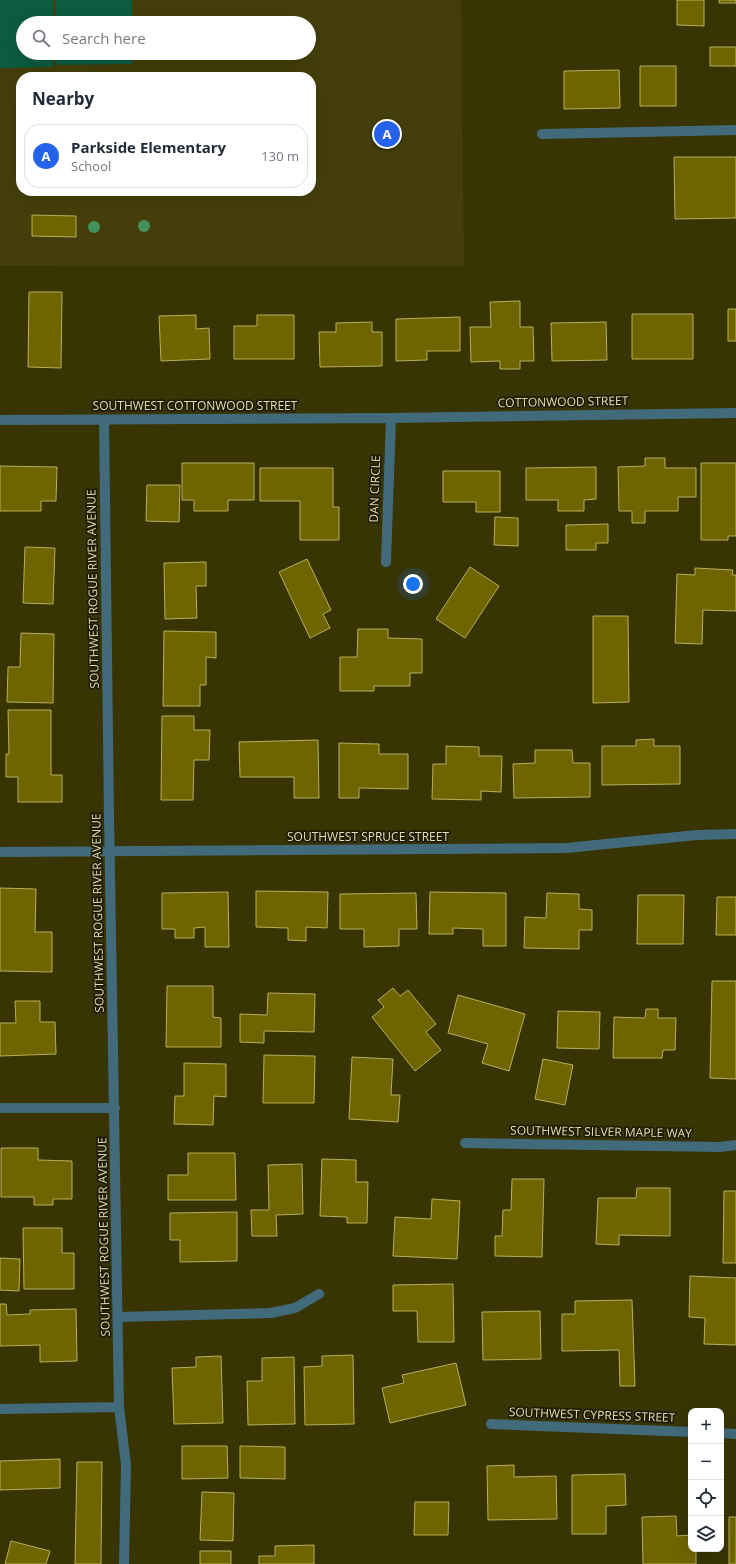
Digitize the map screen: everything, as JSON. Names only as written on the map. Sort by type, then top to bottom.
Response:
[{"type":"street","points":[[542,134],[736,130]]},
{"type":"street","name":"COTTONWOOD STREET","points":[[391,418],[736,413]]},
{"type":"street","name":"SOUTHWEST COTTONWOOD STREET","points":[[0,420],[391,418]]},
{"type":"street","name":"DAN CIRCLE","points":[[386,562],[391,418]]},
{"type":"street","name":"SOUTHWEST ROGUE RIVER AVENUE","points":[[104,420],[119,1407],[126,1465],[124,1564]]},
{"type":"street","name":"SOUTHWEST SPRUCE STREET","points":[[0,852],[566,848],[697,835],[736,834]]},
{"type":"street","points":[[0,1108],[115,1108]]},
{"type":"street","name":"SOUTHWEST SILVER MAPLE WAY","points":[[465,1143],[720,1147],[736,1145]]},
{"type":"street","points":[[118,1317],[271,1313],[295,1308],[319,1294]]},
{"type":"street","points":[[0,1409],[119,1407]]},
{"type":"street","name":"SOUTHWEST CYPRESS STREET","points":[[491,1424],[688,1432]]},
{"type":"street","points":[[724,1433],[736,1434]]},
{"type":"shaded area","points":[[0,0],[461,0],[464,267],[0,266]]},
{"type":"green space","points":[[0,0],[53,0],[53,16],[16,16],[16,60],[53,60],[53,67],[0,68]]},
{"type":"green space","points":[[55,0],[132,0],[132,16],[56,16]]},
{"type":"green space","points":[[56,60],[132,60],[132,64],[56,65]]},
{"type":"building","points":[[677,0],[704,0],[704,26],[677,25]]},
{"type":"building","points":[[719,0],[736,0],[736,3],[719,3]]},
{"type":"building","points":[[710,47],[736,47],[736,66],[710,66]]},
{"type":"building","points":[[640,66],[676,66],[676,106],[640,106]]},
{"type":"building","points":[[619,70],[620,108],[564,109],[564,71]]},
{"type":"building","points":[[674,157],[736,157],[736,218],[675,219]]},
{"type":"building","points":[[32,215],[76,216],[76,237],[32,236]]},
{"type":"building","points":[[29,292],[62,292],[61,368],[28,367]]},
{"type":"building","points":[[520,301],[520,327],[533,327],[534,361],[520,361],[520,369],[500,369],[500,361],[471,362],[470,327],[491,327],[490,302]]},
{"type":"building","points":[[728,309],[736,309],[736,341],[728,341]]},
{"type":"building","points":[[632,314],[693,314],[693,359],[632,359]]},
{"type":"building","points":[[196,315],[196,329],[209,328],[210,359],[161,361],[159,316]]},
{"type":"building","points":[[257,315],[294,315],[294,359],[234,359],[234,326],[257,326]]},
{"type":"building","points":[[460,317],[460,351],[427,351],[427,360],[396,361],[396,319]]},
{"type":"building","points":[[372,322],[372,332],[382,332],[382,366],[320,367],[319,332],[336,332],[336,323]]},
{"type":"building","points":[[606,322],[607,360],[552,361],[551,323]]},
{"type":"building","points":[[645,458],[665,458],[665,468],[696,468],[696,497],[678,497],[678,511],[645,511],[645,523],[632,523],[632,511],[619,511],[618,467],[645,466]]},
{"type":"building","points":[[182,463],[254,463],[254,500],[228,500],[228,511],[194,511],[194,500],[182,500]]},
{"type":"building","points":[[701,463],[736,463],[736,536],[728,536],[728,540],[701,540]]},
{"type":"building","points":[[0,466],[57,467],[56,501],[41,501],[41,511],[0,511]]},
{"type":"building","points":[[596,467],[596,499],[584,500],[584,511],[558,511],[558,500],[526,500],[526,468]]},
{"type":"building","points":[[260,468],[333,468],[333,507],[339,507],[339,540],[300,540],[300,501],[260,501]]},
{"type":"building","points":[[443,471],[500,471],[500,512],[476,512],[476,502],[443,502]]},
{"type":"building","points":[[147,485],[180,485],[179,522],[146,521]]},
{"type":"building","points":[[495,517],[518,518],[518,546],[494,545]]},
{"type":"building","points":[[608,524],[608,543],[596,543],[596,550],[566,550],[566,525]]},
{"type":"building","points":[[25,547],[55,548],[53,604],[23,603]]},
{"type":"building","points":[[307,559],[331,610],[323,614],[330,628],[310,638],[279,572]]},
{"type":"building","points":[[206,562],[206,586],[196,586],[197,618],[165,619],[164,563]]},
{"type":"building","points":[[470,567],[499,586],[465,638],[436,619]]},
{"type":"building","points":[[695,568],[733,570],[732,575],[736,575],[736,611],[703,610],[702,644],[675,643],[677,574],[695,575]]},
{"type":"building","points":[[593,616],[628,616],[629,702],[593,703]]},
{"type":"building","points":[[358,629],[388,629],[388,638],[422,639],[422,673],[410,673],[410,686],[374,686],[374,691],[340,691],[340,657],[357,657]]},
{"type":"building","points":[[164,631],[216,632],[216,658],[206,657],[206,685],[200,685],[200,706],[163,706]]},
{"type":"building","points":[[21,633],[54,634],[53,703],[7,702],[8,667],[20,667]]},
{"type":"building","points":[[8,710],[51,710],[51,775],[62,775],[62,802],[18,802],[18,777],[6,777],[6,754],[9,754]]},
{"type":"building","points":[[162,716],[194,716],[194,730],[210,730],[209,760],[194,760],[193,800],[161,800]]},
{"type":"building","points":[[654,739],[654,746],[680,746],[680,784],[602,785],[602,746],[636,746],[636,740]]},
{"type":"building","points":[[318,740],[319,798],[294,798],[294,777],[240,777],[239,742]]},
{"type":"building","points":[[339,743],[379,744],[379,754],[408,754],[408,789],[359,788],[359,798],[339,798]]},
{"type":"building","points":[[446,746],[479,747],[479,756],[502,756],[501,792],[481,791],[481,800],[432,799],[433,764],[446,764]]},
{"type":"building","points":[[535,750],[572,750],[573,763],[590,763],[590,797],[514,798],[513,764],[535,763]]},
{"type":"building","points":[[0,888],[36,889],[35,932],[52,932],[52,972],[0,971]]},
{"type":"building","points":[[256,891],[328,892],[327,928],[306,927],[306,941],[288,940],[288,928],[256,927]]},
{"type":"building","points":[[228,892],[229,947],[205,947],[205,927],[194,928],[194,938],[175,938],[175,929],[162,929],[162,893]]},
{"type":"building","points":[[430,892],[506,893],[506,946],[483,946],[483,929],[453,928],[453,934],[429,934]]},
{"type":"building","points":[[416,893],[417,929],[399,929],[399,946],[364,947],[364,929],[340,929],[340,894]]},
{"type":"building","points":[[547,893],[579,894],[579,909],[592,910],[592,930],[579,930],[579,949],[524,948],[525,917],[546,918]]},
{"type":"building","points":[[638,895],[684,895],[683,944],[637,944]]},
{"type":"building","points":[[717,897],[736,897],[736,935],[716,935]]},
{"type":"building","points":[[712,981],[736,981],[736,1079],[710,1078]]},
{"type":"building","points":[[167,986],[213,986],[213,1017],[221,1018],[221,1047],[166,1047]]},
{"type":"building","points":[[393,988],[400,996],[408,990],[436,1024],[426,1032],[441,1050],[415,1071],[372,1017],[384,1007],[378,1000]]},
{"type":"building","points":[[268,993],[315,994],[314,1032],[264,1031],[264,1043],[240,1042],[240,1014],[267,1015]]},
{"type":"building","points":[[458,995],[525,1014],[509,1071],[482,1063],[488,1044],[448,1033]]},
{"type":"building","points":[[15,1001],[40,1001],[40,1022],[55,1022],[56,1054],[0,1056],[0,1023],[16,1023]]},
{"type":"building","points":[[646,1009],[658,1009],[658,1018],[676,1018],[675,1050],[663,1050],[662,1058],[613,1058],[614,1017],[645,1018]]},
{"type":"building","points":[[558,1011],[600,1012],[599,1049],[557,1048]]},
{"type":"building","points":[[264,1055],[315,1056],[314,1103],[263,1103]]},
{"type":"building","points":[[352,1057],[393,1059],[391,1095],[400,1095],[398,1122],[349,1119]]},
{"type":"building","points":[[543,1059],[573,1065],[565,1105],[535,1099]]},
{"type":"building","points":[[184,1063],[226,1064],[226,1097],[214,1096],[213,1125],[174,1124],[175,1096],[184,1096]]},
{"type":"building","points":[[1,1148],[38,1148],[38,1160],[72,1161],[72,1199],[53,1199],[53,1205],[34,1205],[34,1197],[1,1197]]},
{"type":"building","points":[[188,1153],[235,1153],[236,1200],[168,1200],[168,1175],[188,1175]]},
{"type":"building","points":[[322,1159],[356,1160],[356,1182],[368,1182],[367,1223],[347,1223],[347,1217],[320,1216]]},
{"type":"building","points":[[302,1164],[303,1214],[276,1215],[277,1236],[252,1236],[251,1210],[269,1210],[268,1165]]},
{"type":"building","points":[[512,1179],[544,1179],[542,1257],[495,1256],[495,1236],[502,1236],[503,1210],[511,1210]]},
{"type":"building","points":[[637,1188],[670,1188],[670,1236],[619,1235],[619,1245],[596,1244],[598,1198],[636,1198]]},
{"type":"building","points":[[724,1191],[736,1191],[736,1263],[723,1263]]},
{"type":"building","points":[[432,1199],[460,1201],[457,1259],[393,1256],[395,1217],[431,1219]]},
{"type":"building","points":[[237,1212],[237,1261],[180,1262],[180,1240],[170,1240],[170,1213]]},
{"type":"building","points":[[23,1228],[62,1228],[62,1253],[74,1253],[74,1289],[24,1289]]},
{"type":"building","points":[[0,1258],[20,1259],[19,1291],[0,1290]]},
{"type":"building","points":[[690,1276],[736,1278],[736,1345],[704,1344],[705,1318],[689,1317]]},
{"type":"building","points":[[453,1284],[454,1342],[418,1342],[417,1311],[393,1311],[393,1285]]},
{"type":"building","points":[[632,1300],[635,1386],[620,1386],[619,1350],[562,1351],[562,1314],[575,1314],[575,1301]]},
{"type":"building","points":[[0,1304],[6,1304],[7,1315],[30,1314],[30,1310],[76,1309],[77,1361],[40,1362],[40,1345],[0,1346]]},
{"type":"building","points":[[540,1311],[541,1359],[483,1360],[482,1312]]},
{"type":"building","points":[[353,1355],[354,1424],[305,1425],[304,1367],[322,1366],[322,1356]]},
{"type":"building","points":[[221,1356],[223,1423],[174,1424],[172,1368],[196,1367],[196,1357]]},
{"type":"building","points":[[294,1357],[295,1424],[248,1425],[247,1381],[262,1381],[262,1358]]},
{"type":"building","points":[[456,1363],[466,1405],[390,1423],[382,1388],[404,1383],[402,1375]]},
{"type":"building","points":[[182,1446],[227,1446],[228,1478],[182,1479]]},
{"type":"building","points":[[240,1446],[285,1447],[285,1479],[240,1478]]},
{"type":"building","points":[[60,1459],[60,1488],[0,1490],[0,1461]]},
{"type":"building","points":[[77,1462],[102,1462],[101,1564],[75,1564]]},
{"type":"building","points":[[514,1465],[514,1477],[556,1476],[557,1519],[488,1520],[487,1466]]},
{"type":"building","points":[[625,1474],[626,1505],[606,1506],[606,1534],[572,1534],[572,1475]]},
{"type":"building","points":[[202,1492],[234,1493],[233,1541],[200,1540]]},
{"type":"building","points":[[415,1502],[449,1502],[448,1535],[414,1535]]},
{"type":"building","points":[[676,1516],[677,1536],[688,1535],[688,1552],[696,1552],[696,1564],[643,1564],[642,1517]]},
{"type":"building","points":[[729,1517],[736,1517],[736,1564],[729,1564]]},
{"type":"building","points":[[11,1541],[50,1551],[46,1564],[5,1564]]},
{"type":"building","points":[[314,1545],[314,1564],[259,1564],[259,1556],[275,1556],[275,1546]]},
{"type":"building","points":[[200,1551],[231,1551],[231,1564],[200,1564]]},
{"type":"place","name":"Parkside Elementary","points":[[387,134]]}]
